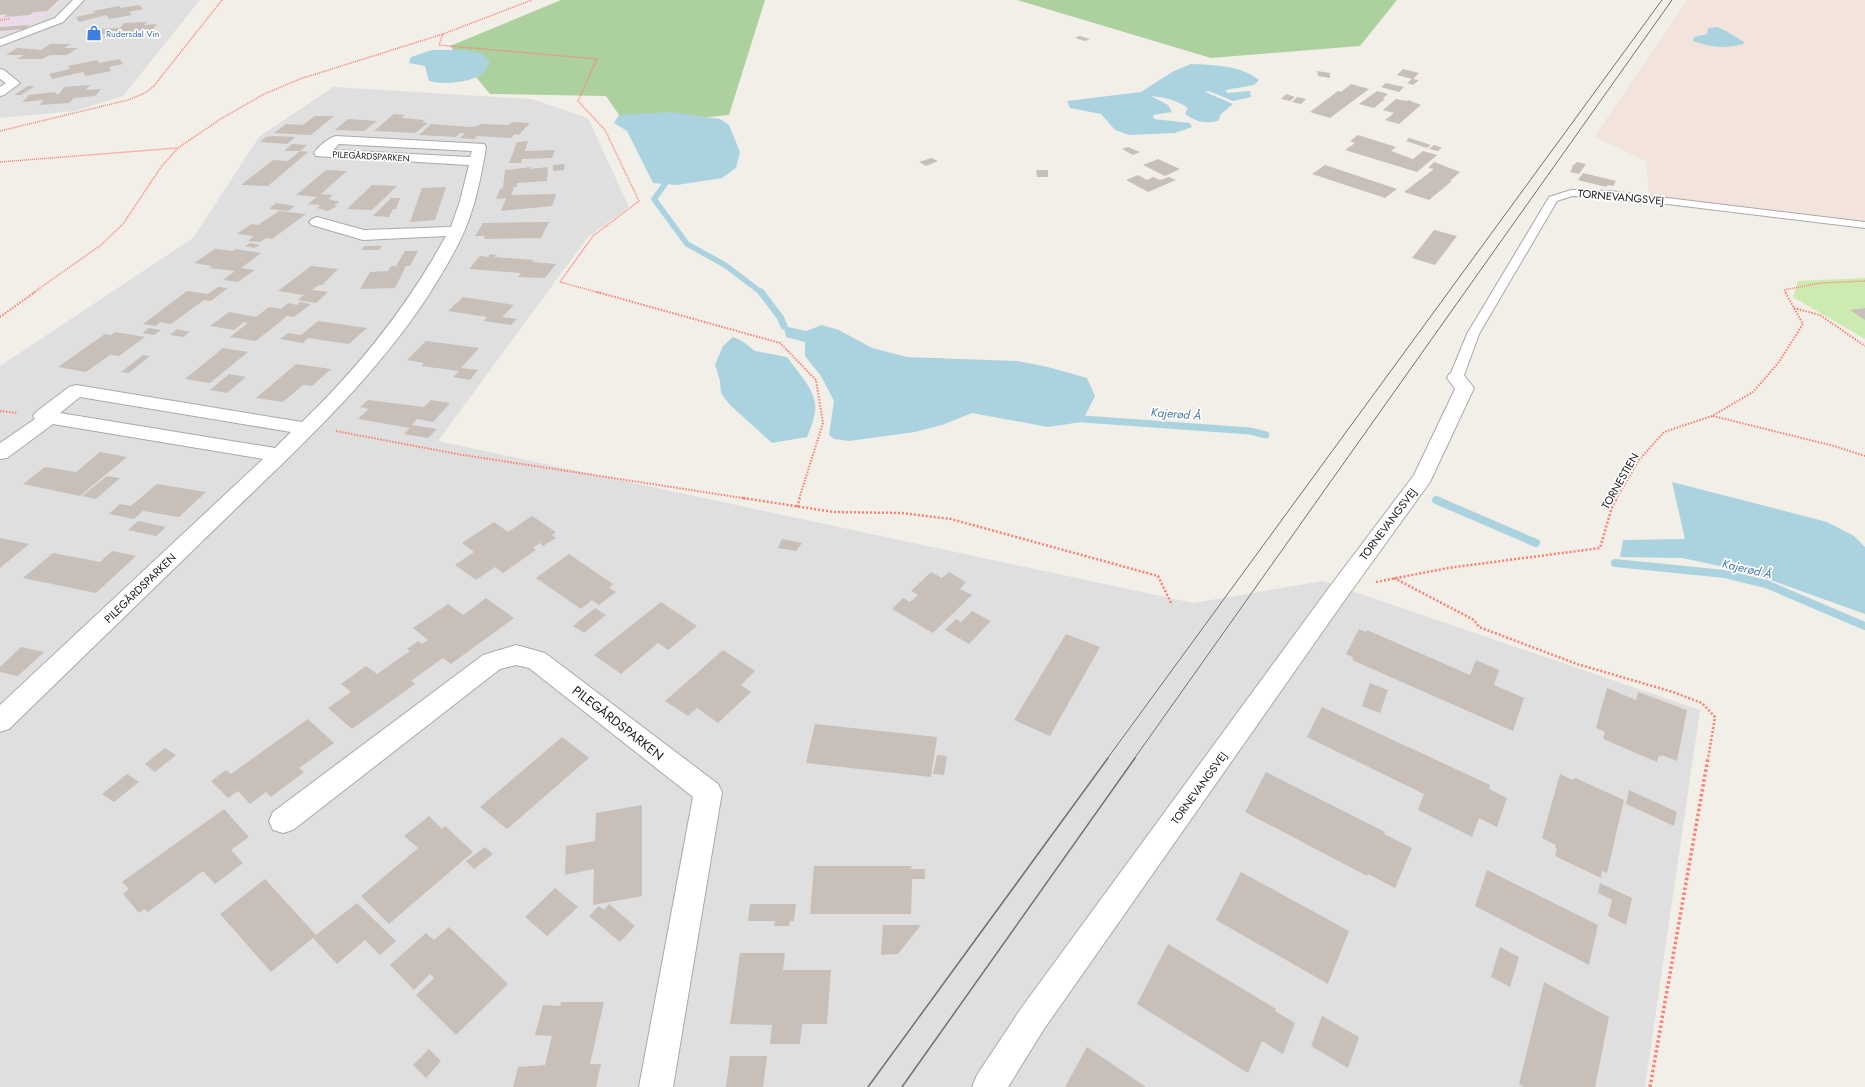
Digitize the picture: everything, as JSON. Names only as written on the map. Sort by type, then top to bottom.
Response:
[{"type":"street","points":[[0,43],[59,20],[79,0]]},
{"type":"street","points":[[0,73],[14,83],[0,92]]},
{"type":"street","name":"PILEGÅRDSPARKEN","points":[[0,721],[307,429],[360,372],[397,327],[431,278],[456,231],[470,194],[479,148],[336,140],[321,153],[476,161]]},
{"type":"street","points":[[317,222],[363,235],[456,231]]},
{"type":"street","name":"TORNEVANGSVEJ","points":[[990,1087],[1033,1018],[1290,662],[1336,595],[1423,477],[1465,388],[1456,378]]},
{"type":"street","points":[[279,456],[43,416],[76,391],[307,429]]},
{"type":"street","points":[[0,453],[50,417]]},
{"type":"street","name":"PILEGÅRDSPARKEN","points":[[283,821],[492,662],[516,655],[536,660],[708,792],[656,1087]]},
{"type":"lane","name":"TORNEVANGSVEJ","points":[[1456,378],[1472,334],[1554,199],[1571,193],[1610,194],[1865,225]]},
{"type":"path","points":[[0,131],[128,100],[145,93],[153,87],[222,0]]},
{"type":"path","points":[[0,317],[102,245],[123,224],[160,167],[178,148],[219,120],[262,95],[300,79],[444,34],[532,0]]},
{"type":"path","points":[[0,20],[8,19]]},
{"type":"path","points":[[444,34],[439,45],[597,59],[578,101],[605,130],[639,201],[593,236],[560,282],[780,343],[816,380],[823,423],[797,507]]},
{"type":"path","points":[[0,162],[178,148]]},
{"type":"path","name":"TORNESTIEN","points":[[1336,595],[1394,578],[1448,568],[1600,548],[1612,507],[1639,460],[1664,432],[1712,416],[1753,392],[1779,362],[1803,324],[1784,290],[1820,283],[1865,281]]},
{"type":"path","points":[[1794,308],[1820,315],[1865,346]]},
{"type":"path","points":[[1712,416],[1834,446],[1865,456]]},
{"type":"path","points":[[307,429],[330,430],[457,454],[797,507],[834,512],[901,513],[959,521],[1158,576],[1172,606]]},
{"type":"path","points":[[1394,578],[1474,620],[1479,627],[1577,664],[1673,692],[1702,703],[1715,717],[1650,1087]]},
{"type":"shaded area","points":[[0,0],[64,0],[35,21],[0,35]]},
{"type":"shaded area","points":[[64,0],[200,0],[123,96],[75,111],[0,118],[0,35],[35,21]]},
{"type":"shaded area","points":[[1687,0],[1865,0],[1865,222],[1649,196],[1646,161],[1594,137]]},
{"type":"shaded area","points":[[333,87],[532,99],[588,118],[629,207],[588,237],[438,441],[1193,603],[1323,581],[1700,710],[1645,1087],[0,1087],[0,366],[193,238],[259,137]]},
{"type":"green space","points":[[561,0],[765,0],[729,115],[626,125],[606,96],[490,94],[450,46]]},
{"type":"green space","points":[[1017,0],[1397,0],[1360,46],[1211,58]]},
{"type":"green space","points":[[1865,278],[1865,339],[1793,297],[1798,281]]},
{"type":"water","points":[[1717,27],[1744,42],[1743,44],[1718,47],[1693,41],[1694,37],[1707,34],[1708,28]]},
{"type":"water","points":[[432,50],[466,50],[483,54],[490,62],[483,73],[471,79],[450,83],[429,81],[425,66],[409,63],[411,57]]},
{"type":"water","points":[[1191,64],[1235,69],[1252,75],[1259,80],[1254,85],[1226,90],[1227,93],[1250,91],[1251,97],[1233,101],[1209,91],[1205,92],[1233,104],[1221,114],[1218,121],[1213,122],[1197,121],[1185,114],[1188,108],[1179,103],[1166,98],[1151,96],[1168,105],[1172,112],[1153,115],[1154,119],[1190,123],[1192,127],[1175,133],[1129,135],[1115,130],[1101,114],[1070,108],[1067,101],[1141,92],[1172,72]]},
{"type":"water","points":[[671,112],[720,119],[729,125],[740,152],[736,168],[722,178],[677,185],[653,183],[627,131],[614,123],[619,115]]},
{"type":"water","points":[[822,325],[839,330],[872,348],[907,357],[1017,361],[1048,367],[1087,378],[1095,396],[1082,422],[1048,427],[972,413],[942,425],[915,432],[849,441],[834,439],[829,435],[834,401],[821,376],[805,356],[805,342],[786,337],[784,326],[806,331]]},
{"type":"water","points":[[733,337],[742,341],[755,351],[787,357],[799,373],[811,391],[815,403],[812,425],[807,437],[772,443],[729,404],[721,393],[720,381],[715,365],[723,346]]},
{"type":"water","points":[[1672,482],[1827,522],[1854,536],[1865,547],[1865,614],[1748,572],[1682,558],[1620,557],[1623,540],[1685,539]]},
{"type":"building","points":[[0,0],[59,0],[47,11],[33,12],[30,15],[4,17],[7,14],[0,15]]},
{"type":"building","points":[[139,5],[143,9],[129,12],[132,15],[109,19],[106,15],[79,22],[76,17],[95,13],[93,11],[119,6],[121,8]]},
{"type":"building","points":[[147,22],[144,25],[157,24],[152,30],[134,32],[131,35],[103,38],[107,34],[87,35],[93,29],[120,28],[124,23]]},
{"type":"building","points":[[29,25],[25,29],[0,31],[0,27]]},
{"type":"building","points":[[1080,36],[1090,39],[1085,41],[1075,38]]},
{"type":"building","points":[[50,44],[71,44],[64,48],[78,48],[67,55],[50,55],[42,59],[17,59],[24,55],[6,55],[17,48],[41,50]]},
{"type":"building","points":[[120,59],[123,64],[109,67],[111,71],[86,76],[83,72],[52,79],[49,74],[70,69],[68,66],[97,60],[99,63]]},
{"type":"building","points":[[1403,69],[1419,73],[1413,79],[1419,80],[1413,85],[1407,83],[1412,79],[1397,75]]},
{"type":"building","points":[[1317,71],[1330,73],[1330,78],[1318,76]]},
{"type":"building","points":[[1386,83],[1404,87],[1399,92],[1381,87]]},
{"type":"building","points":[[1351,84],[1369,89],[1330,118],[1310,112],[1338,91],[1341,92]]},
{"type":"building","points":[[90,85],[86,90],[101,89],[95,96],[74,98],[69,103],[39,105],[44,100],[22,102],[29,95],[56,92],[55,94],[59,94],[64,87]]},
{"type":"building","points":[[28,86],[35,86],[21,95],[14,95]]},
{"type":"building","points":[[1377,91],[1388,94],[1383,98],[1385,99],[1374,108],[1359,104]]},
{"type":"building","points":[[1286,94],[1295,97],[1290,101],[1281,99]]},
{"type":"building","points":[[1297,97],[1306,99],[1301,104],[1292,102]]},
{"type":"building","points":[[1396,99],[1408,100],[1421,105],[1399,124],[1385,120],[1394,113],[1383,110]]},
{"type":"building","points":[[394,114],[405,115],[401,118],[425,120],[422,122],[428,123],[415,133],[374,131]]},
{"type":"building","points":[[315,116],[334,116],[311,135],[274,133],[286,124],[303,125]]},
{"type":"building","points":[[348,119],[377,121],[364,131],[335,130]]},
{"type":"building","points":[[512,122],[530,123],[519,135],[515,134],[511,138],[477,136],[474,139],[460,138],[465,133],[460,133],[456,137],[419,135],[431,124],[471,127],[478,126],[480,124],[509,125]]},
{"type":"building","points":[[1358,135],[1396,147],[1391,151],[1413,159],[1423,151],[1437,155],[1417,172],[1345,150],[1355,143],[1350,141]]},
{"type":"building","points":[[266,137],[295,137],[287,144],[260,142]]},
{"type":"building","points":[[1409,138],[1431,145],[1427,148],[1406,141]]},
{"type":"building","points":[[528,141],[525,151],[555,150],[552,158],[522,159],[521,163],[509,163],[517,142]]},
{"type":"building","points":[[292,144],[307,145],[300,151],[284,151]]},
{"type":"building","points":[[1434,145],[1442,148],[1438,151],[1429,149]]},
{"type":"building","points":[[1128,147],[1140,152],[1133,155],[1122,149]]},
{"type":"building","points":[[300,151],[308,152],[268,186],[241,185],[273,160],[288,161]]},
{"type":"building","points":[[931,158],[938,161],[926,166],[919,162]]},
{"type":"building","points":[[1158,159],[1180,169],[1165,176],[1143,165]]},
{"type":"building","points":[[1434,162],[1460,172],[1450,181],[1452,181],[1429,200],[1404,192],[1434,169],[1428,168]]},
{"type":"building","points":[[1577,162],[1586,164],[1579,174],[1570,172],[1573,167],[1571,167]]},
{"type":"building","points":[[565,164],[564,170],[553,171],[553,165]]},
{"type":"building","points":[[1325,165],[1397,189],[1385,198],[1312,174]]},
{"type":"building","points":[[531,167],[530,169],[548,167],[547,181],[517,183],[517,187],[507,188],[514,188],[511,195],[556,194],[552,206],[501,211],[506,198],[496,199],[500,189],[503,188],[505,170]]},
{"type":"building","points":[[326,170],[347,171],[321,194],[333,195],[328,199],[340,202],[334,205],[337,206],[328,211],[317,208],[321,205],[308,204],[317,197],[296,195]]},
{"type":"building","points":[[1036,170],[1048,170],[1048,177],[1037,177]]},
{"type":"building","points":[[1583,173],[1616,181],[1613,186],[1608,185],[1606,187],[1578,180]]},
{"type":"building","points":[[1138,175],[1147,180],[1153,177],[1160,180],[1169,177],[1176,180],[1148,192],[1126,180]]},
{"type":"building","points":[[372,185],[397,186],[372,210],[347,209]]},
{"type":"building","points":[[446,187],[435,220],[410,222],[422,188]]},
{"type":"building","points":[[391,198],[400,198],[396,209],[393,209],[389,217],[373,216]]},
{"type":"building","points":[[276,203],[295,206],[288,211],[269,209]]},
{"type":"building","points":[[279,211],[306,214],[272,239],[266,238],[260,242],[248,241],[254,236],[237,234],[251,224],[258,225]]},
{"type":"building","points":[[549,222],[541,238],[484,239],[485,236],[475,236],[483,223]]},
{"type":"building","points":[[1434,230],[1457,236],[1435,265],[1412,258]]},
{"type":"building","points":[[250,243],[260,245],[254,248],[245,246]]},
{"type":"building","points":[[364,246],[382,246],[379,250],[361,250]]},
{"type":"building","points":[[215,249],[233,251],[235,249],[261,253],[241,268],[255,270],[238,282],[223,280],[235,271],[209,268],[212,266],[194,263]]},
{"type":"building","points":[[405,251],[418,251],[410,266],[406,266],[395,288],[360,289],[370,272],[388,271],[391,266],[396,266]]},
{"type":"building","points":[[490,254],[497,255],[494,257],[534,260],[532,262],[556,264],[545,278],[518,277],[521,273],[469,269],[480,256],[488,257]]},
{"type":"building","points":[[311,266],[338,269],[322,285],[319,285],[312,290],[328,292],[316,303],[298,300],[304,295],[278,291]]},
{"type":"building","points":[[218,287],[228,288],[211,301],[204,300],[171,324],[160,322],[156,326],[143,324],[187,291],[208,294]]},
{"type":"building","points":[[463,297],[514,305],[502,317],[517,319],[511,325],[484,321],[487,317],[448,311]]},
{"type":"building","points":[[300,302],[311,304],[294,317],[287,316],[256,341],[230,337],[248,323],[244,322],[234,330],[210,326],[229,312],[256,317],[269,307],[281,309],[288,303],[297,305]]},
{"type":"building","points":[[1865,308],[1865,320],[1850,310]]},
{"type":"building","points":[[318,321],[367,328],[349,344],[308,338],[303,343],[280,339],[288,333],[301,335]]},
{"type":"building","points":[[149,328],[161,330],[154,335],[142,333]]},
{"type":"building","points":[[177,329],[190,332],[183,337],[170,335]]},
{"type":"building","points":[[115,332],[145,337],[119,356],[110,355],[86,372],[58,367],[105,334],[111,335]]},
{"type":"building","points":[[426,341],[479,348],[461,368],[478,370],[470,380],[453,377],[459,371],[421,366],[424,363],[407,360]]},
{"type":"building","points":[[223,348],[248,352],[210,383],[185,379]]},
{"type":"building","points":[[143,355],[150,356],[129,373],[121,372]]},
{"type":"building","points":[[296,364],[331,369],[312,386],[303,385],[283,402],[256,398]]},
{"type":"building","points":[[229,374],[246,377],[227,393],[210,390]]},
{"type":"building","points":[[368,400],[424,407],[431,400],[450,403],[433,422],[417,419],[412,425],[437,429],[428,438],[404,434],[410,428],[358,419],[369,409],[360,407]]},
{"type":"building","points":[[100,452],[127,457],[80,496],[23,484],[45,467],[76,472]]},
{"type":"building","points":[[107,476],[120,478],[96,499],[82,496]]},
{"type":"building","points":[[157,484],[206,492],[179,517],[143,511],[134,519],[109,514],[120,504],[131,506]]},
{"type":"building","points":[[532,516],[556,532],[552,535],[556,538],[543,546],[540,543],[533,548],[536,550],[503,573],[495,567],[476,580],[455,565],[474,552],[462,543],[494,522],[508,532]]},
{"type":"building","points":[[138,521],[166,527],[156,536],[128,530]]},
{"type":"building","points":[[0,538],[29,544],[0,568]]},
{"type":"building","points":[[782,539],[802,543],[796,551],[778,548]]},
{"type":"building","points":[[112,551],[136,556],[96,593],[23,578],[53,553],[100,562]]},
{"type":"building","points":[[569,554],[613,584],[609,588],[616,592],[599,605],[592,600],[581,609],[536,578]]},
{"type":"building","points":[[931,572],[942,578],[949,572],[966,582],[960,589],[972,595],[933,633],[892,609],[903,598],[910,602],[918,595],[911,591]]},
{"type":"building","points":[[486,598],[514,618],[451,664],[443,658],[411,681],[415,684],[352,729],[328,708],[351,692],[341,684],[366,666],[377,674],[410,651],[407,649],[418,641],[422,644],[428,640],[413,628],[448,604],[463,615]]},
{"type":"building","points":[[661,602],[697,626],[668,650],[658,643],[621,674],[594,655]]},
{"type":"building","points":[[595,608],[606,615],[584,633],[573,626]]},
{"type":"building","points":[[972,611],[991,621],[969,644],[945,630],[956,619],[961,622]]},
{"type":"building","points":[[1359,629],[1366,632],[1367,630],[1470,675],[1476,660],[1499,670],[1494,685],[1524,698],[1513,731],[1352,660],[1354,658],[1346,654]]},
{"type":"building","points":[[1066,634],[1100,647],[1050,736],[1014,720]]},
{"type":"building","points":[[21,647],[44,652],[18,676],[0,672],[0,667]]},
{"type":"building","points":[[723,650],[755,671],[741,685],[751,692],[718,723],[697,708],[688,716],[665,701]]},
{"type":"building","points":[[1370,683],[1388,690],[1380,713],[1362,706]]},
{"type":"building","points":[[1607,688],[1636,700],[1638,692],[1687,710],[1677,761],[1659,755],[1657,762],[1603,739],[1605,732],[1596,728]]},
{"type":"building","points":[[1322,707],[1490,785],[1489,789],[1507,798],[1497,827],[1479,818],[1472,837],[1418,810],[1424,794],[1307,737]]},
{"type":"building","points":[[308,719],[334,743],[299,768],[304,772],[271,797],[266,792],[250,804],[238,791],[228,798],[211,781],[226,770],[231,774]]},
{"type":"building","points":[[815,724],[937,737],[931,777],[806,763]]},
{"type":"building","points":[[562,737],[589,758],[507,829],[480,807]]},
{"type":"building","points":[[165,748],[176,755],[155,772],[145,764]]},
{"type":"building","points":[[937,755],[947,756],[944,775],[933,774]]},
{"type":"building","points":[[1266,772],[1385,832],[1384,834],[1412,848],[1395,888],[1368,874],[1367,876],[1245,812]]},
{"type":"building","points":[[127,774],[139,782],[114,802],[102,794]]},
{"type":"building","points":[[1560,774],[1573,780],[1575,778],[1624,800],[1607,873],[1602,871],[1601,878],[1555,856],[1557,849],[1555,848],[1556,845],[1542,838]]},
{"type":"building","points":[[1629,790],[1677,812],[1674,826],[1626,804]]},
{"type":"building","points":[[642,805],[642,896],[593,905],[594,869],[565,875],[566,846],[595,841],[596,813]]},
{"type":"building","points":[[224,809],[249,837],[231,850],[243,863],[215,884],[203,871],[148,912],[144,909],[139,913],[123,894],[129,889],[122,882]]},
{"type":"building","points":[[429,816],[442,829],[445,826],[473,852],[389,924],[361,896],[418,848],[404,836]]},
{"type":"building","points":[[485,847],[493,854],[474,869],[466,861]]},
{"type":"building","points":[[814,866],[912,866],[911,869],[925,869],[925,879],[912,879],[911,914],[810,914]]},
{"type":"building","points":[[1487,870],[1598,925],[1589,965],[1475,906]]},
{"type":"building","points":[[1241,872],[1349,931],[1328,984],[1216,920]]},
{"type":"building","points":[[265,879],[316,935],[357,903],[396,941],[380,955],[365,940],[337,964],[313,938],[271,972],[220,914]]},
{"type":"building","points":[[1600,883],[1632,898],[1626,925],[1608,916],[1612,900],[1598,893]]},
{"type":"building","points":[[555,888],[578,907],[547,936],[525,917]]},
{"type":"building","points":[[609,904],[635,926],[620,942],[589,916],[599,906],[604,910]]},
{"type":"building","points":[[750,904],[796,904],[794,921],[790,921],[789,926],[774,926],[775,921],[748,921]]},
{"type":"building","points":[[883,925],[921,925],[898,954],[881,955]]},
{"type":"building","points":[[449,927],[508,984],[456,1035],[416,995],[434,978],[430,974],[414,990],[390,965],[426,933],[434,940]]},
{"type":"building","points":[[1168,944],[1276,1009],[1275,1011],[1295,1023],[1283,1054],[1262,1041],[1248,1073],[1137,1004]]},
{"type":"building","points":[[1500,947],[1519,957],[1510,987],[1491,977]]},
{"type":"building","points":[[740,953],[785,953],[783,970],[831,970],[827,1024],[802,1024],[800,1044],[770,1044],[772,1025],[730,1024]]},
{"type":"building","points":[[1544,982],[1609,1017],[1595,1087],[1524,1087],[1519,1084]]},
{"type":"building","points":[[561,1002],[604,1002],[590,1064],[601,1064],[596,1087],[513,1087],[518,1067],[545,1065],[552,1036],[535,1035],[543,1005],[560,1006]]},
{"type":"building","points":[[1322,1016],[1359,1037],[1348,1068],[1311,1046]]},
{"type":"building","points":[[1087,1047],[1146,1087],[1065,1087]]},
{"type":"building","points":[[429,1049],[441,1061],[426,1078],[413,1065]]},
{"type":"building","points":[[730,1056],[767,1056],[763,1087],[726,1087]]},
{"type":"waterway","points":[[665,184],[654,199],[687,244],[725,265],[761,293]]},
{"type":"waterway","points":[[761,293],[780,317],[784,326]]},
{"type":"waterway","name":"Kajerød Å","points":[[1083,419],[1250,431],[1266,435]]},
{"type":"waterway","name":"Kajerød Å","points":[[1436,500],[1536,543]]},
{"type":"waterway","name":"Kajerød Å","points":[[1615,563],[1725,574],[1766,584],[1865,626]]},
{"type":"tram line","points":[[1107,759],[1662,0]]},
{"type":"tram line","points":[[1134,759],[1672,0]]},
{"type":"tram line","points":[[868,1087],[1108,758]]},
{"type":"tram line","points":[[902,1087],[1135,758]]},
{"type":"place","name":"Rudersdal Vin","points":[[94,33]]}]
